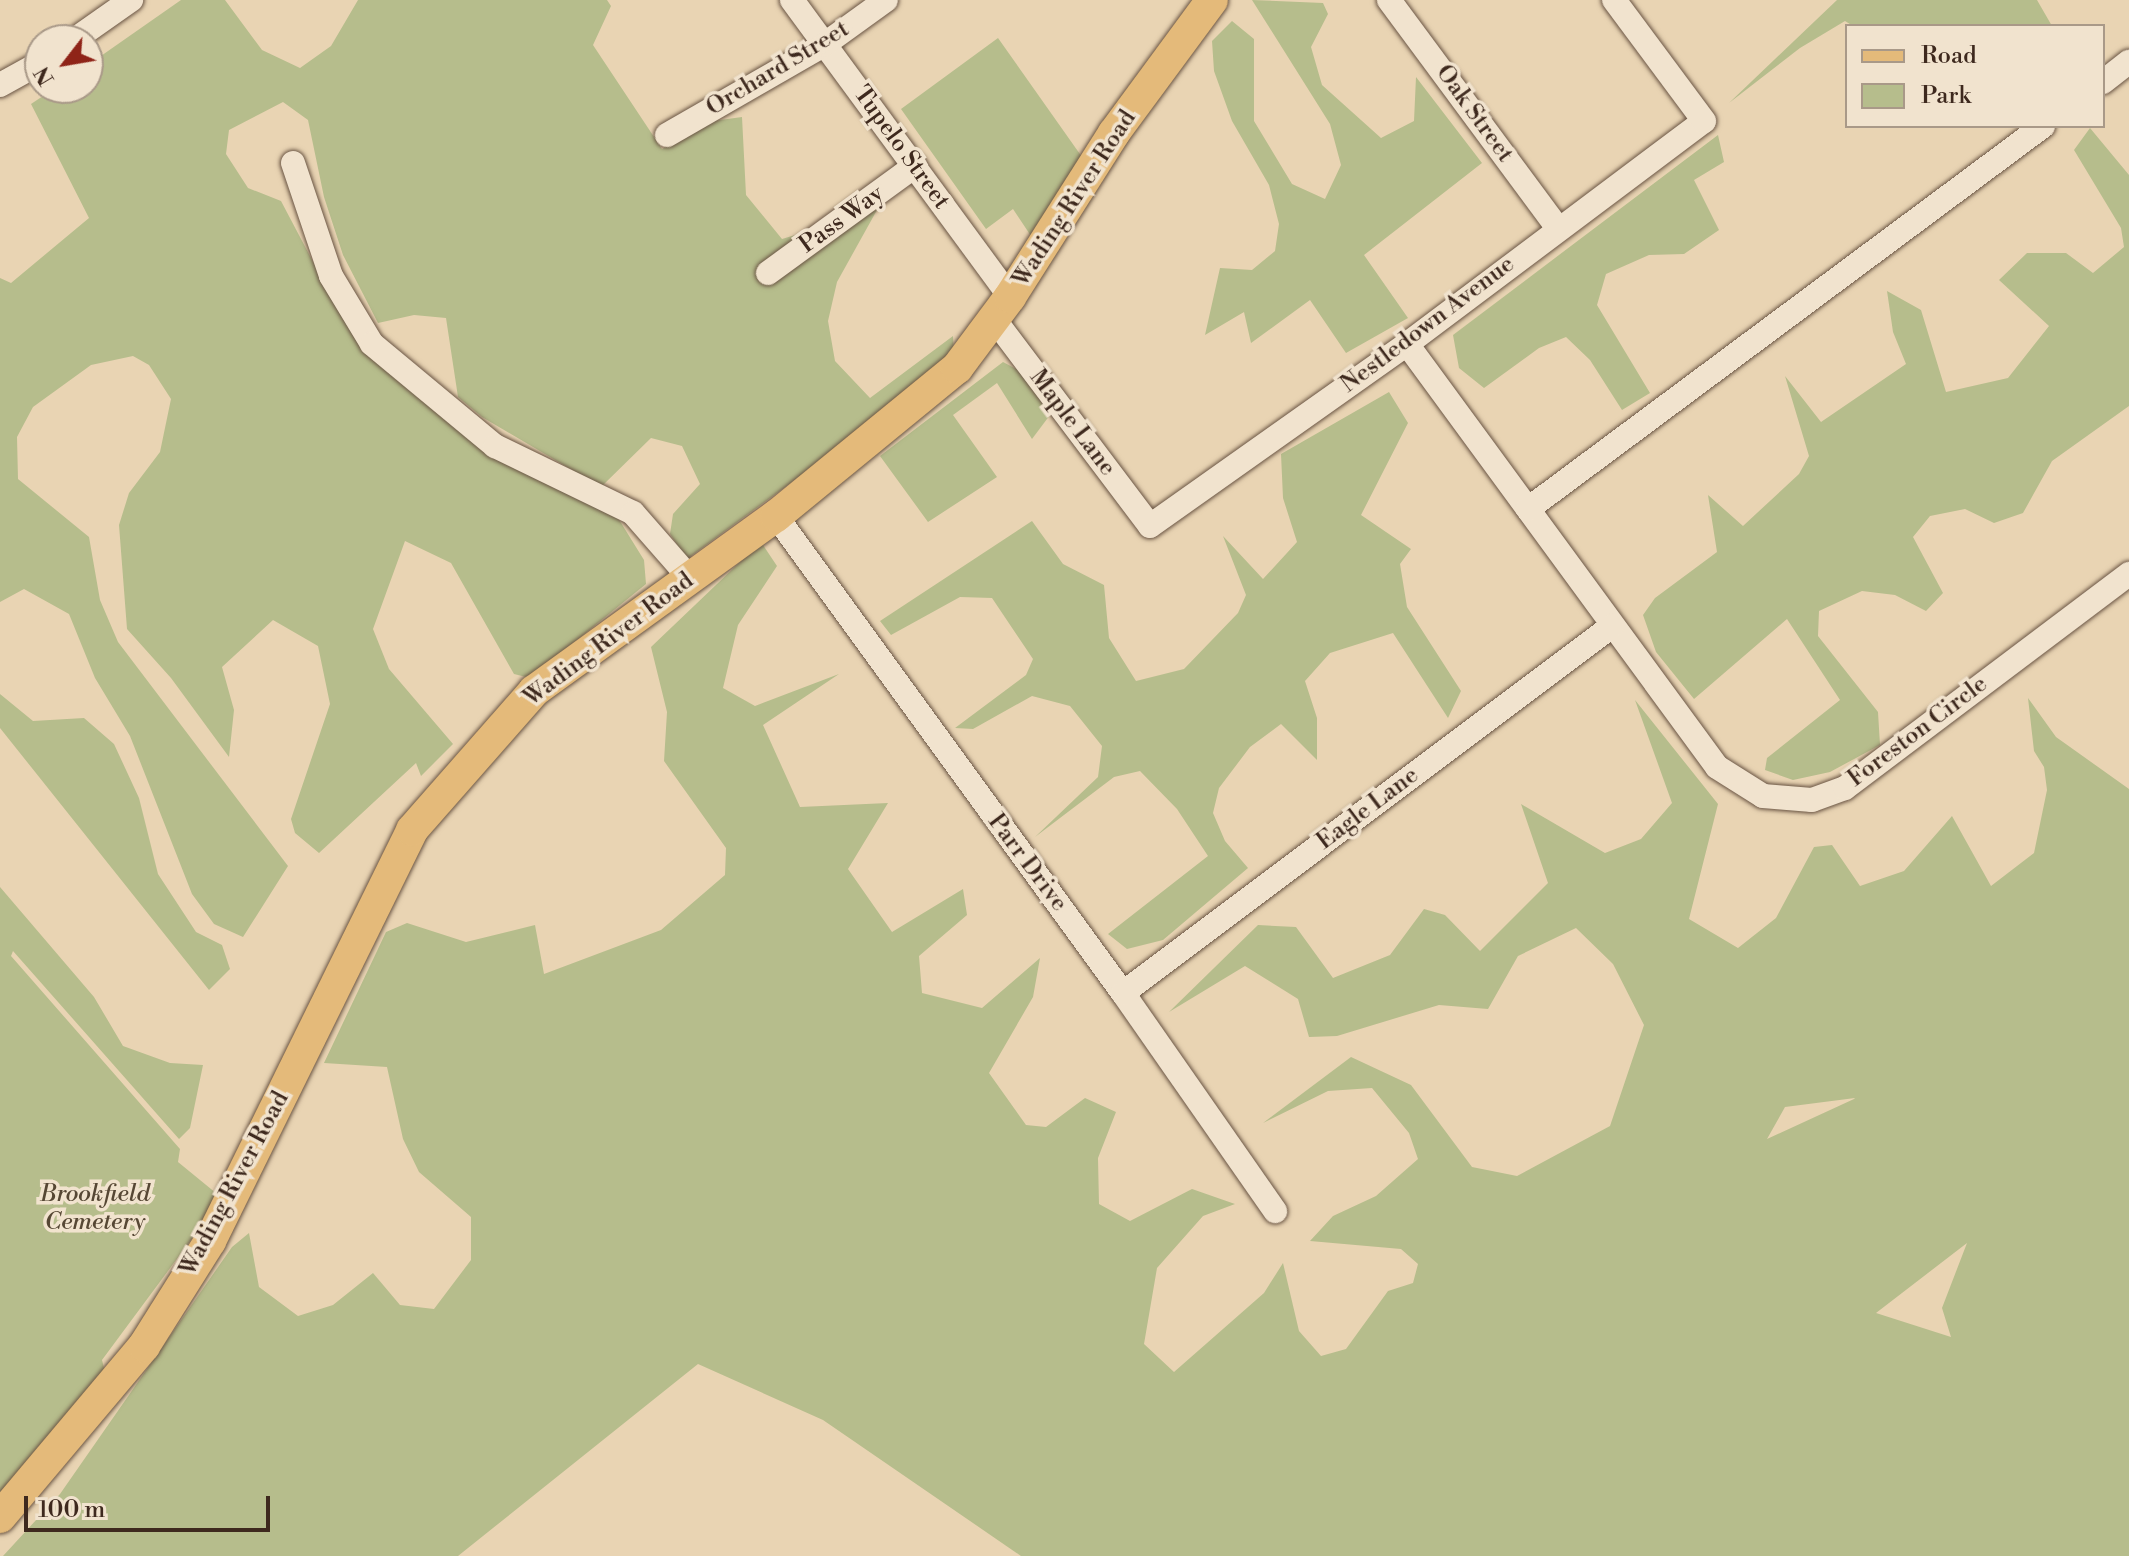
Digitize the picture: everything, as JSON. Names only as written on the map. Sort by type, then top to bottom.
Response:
[{"type":"main road","name":"Wading River Road","points":[[0,1517],[144,1346],[210,1241],[412,830],[534,691],[776,516],[903,417],[957,368],[1002,308],[1114,133],[1212,0]]},
{"type":"street","points":[[97,24],[131,0]]},
{"type":"street","name":"Tupelo Street","points":[[792,0],[915,166],[1002,308]]},
{"type":"street","name":"Orchard Street","points":[[667,135],[825,44],[886,0]]},
{"type":"street","name":"Oak Street","points":[[1389,0],[1558,228]]},
{"type":"street","name":"Nestledown Avenue","points":[[1150,526],[1407,344],[1704,121],[1614,0]]},
{"type":"street","points":[[2105,80],[2129,62]]},
{"type":"street","points":[[0,85],[24,72]]},
{"type":"street","points":[[1528,509],[2040,128]]},
{"type":"street","points":[[293,163],[331,276],[372,344],[495,446],[633,513],[690,578]]},
{"type":"street","name":"Pass Way","points":[[768,273],[915,166]]},
{"type":"street","name":"Maple Lane","points":[[1002,308],[1150,526]]},
{"type":"street","name":"Foreston Circle","points":[[1407,344],[1717,767],[1763,796],[1812,800],[1845,788],[2129,574]]},
{"type":"street","name":"Parr Drive","points":[[776,516],[1123,993],[1275,1211]]},
{"type":"street","name":"Eagle Lane","points":[[1123,993],[1612,626]]},
{"type":"green space","points":[[181,0],[225,0],[262,50],[300,68],[331,46],[358,0],[607,0],[611,6],[593,45],[662,149],[713,121],[742,117],[746,195],[782,239],[877,210],[837,282],[828,321],[835,361],[870,398],[953,336],[954,354],[883,415],[687,559],[670,534],[673,514],[700,484],[682,446],[651,438],[601,487],[482,417],[458,397],[446,318],[414,315],[378,323],[343,255],[324,197],[308,120],[283,102],[229,130],[226,154],[248,188],[281,201],[320,275],[366,346],[618,518],[644,560],[646,584],[530,678],[514,674],[451,563],[405,541],[373,629],[389,669],[453,744],[421,776],[416,763],[319,853],[295,833],[291,819],[330,704],[318,646],[273,620],[222,667],[234,710],[229,757],[171,678],[127,629],[119,525],[129,493],[160,452],[171,399],[149,365],[133,356],[91,365],[33,407],[17,437],[18,479],[89,537],[100,600],[118,642],[288,866],[243,937],[214,924],[192,894],[130,736],[95,678],[69,614],[24,589],[0,602],[0,278],[11,283],[89,218],[31,104],[104,104],[104,54]]},
{"type":"green space","points":[[1252,0],[1323,3],[1328,14],[1311,47],[1322,85],[1381,138],[1414,121],[1416,77],[1482,163],[1364,255],[1408,318],[1346,353],[1310,300],[1251,343],[1244,312],[1205,335],[1220,268],[1252,270],[1275,251],[1279,224],[1269,185],[1232,121],[1214,71],[1212,41],[1232,21],[1254,39],[1254,121],[1292,184],[1325,199],[1341,165],[1330,124]]},
{"type":"green space","points":[[1837,0],[2037,0],[2051,24],[1850,24],[1845,21],[1800,48],[1729,103]]},
{"type":"green space","points":[[998,38],[1082,157],[1033,239],[1013,209],[986,229],[901,109]]},
{"type":"green space","points":[[2090,128],[2129,175],[2129,406],[2052,461],[2023,513],[1994,523],[1965,509],[1930,516],[1913,537],[1943,593],[1926,611],[1895,595],[1862,591],[1819,611],[1818,636],[1878,712],[1880,745],[1830,772],[1793,780],[1765,770],[1767,758],[1840,700],[1787,619],[1694,699],[1656,652],[1643,615],[1655,598],[1717,552],[1708,495],[1743,526],[1799,474],[1809,456],[1785,376],[1821,422],[1906,364],[1893,332],[1887,291],[1921,310],[1946,392],[2008,378],[2049,326],[1999,280],[2027,253],[2066,253],[2093,273],[2124,247],[2121,228],[2074,150]]},
{"type":"green space","points":[[1718,135],[1724,162],[1694,180],[1719,230],[1684,254],[1649,255],[1606,274],[1597,305],[1650,393],[1622,410],[1590,360],[1566,337],[1539,348],[1484,388],[1459,368],[1453,335]]},
{"type":"green space","points":[[1003,362],[1022,372],[1050,415],[1032,439],[997,383],[953,415],[997,477],[928,522],[880,456]]},
{"type":"green space","points":[[1389,392],[1408,423],[1361,515],[1411,549],[1400,564],[1407,607],[1461,691],[1448,718],[1393,633],[1330,653],[1305,681],[1317,718],[1317,760],[1281,724],[1250,747],[1219,788],[1213,813],[1225,841],[1248,868],[1163,940],[1127,949],[1108,934],[1208,856],[1177,809],[1140,771],[1114,777],[1035,837],[1098,777],[1102,746],[1070,706],[1032,696],[973,729],[955,728],[1026,675],[1033,659],[992,598],[960,597],[891,635],[880,621],[1032,521],[1063,564],[1104,585],[1109,638],[1136,681],[1184,669],[1238,613],[1246,595],[1223,536],[1263,579],[1297,542],[1283,498],[1281,454]]},
{"type":"green space","points":[[761,542],[777,566],[738,625],[723,688],[755,706],[839,674],[763,725],[800,807],[888,803],[848,869],[892,932],[963,889],[967,915],[919,956],[922,993],[982,1008],[1040,958],[1033,997],[989,1073],[1026,1125],[1046,1127],[1085,1098],[1116,1112],[1098,1158],[1099,1204],[1130,1221],[1192,1189],[1235,1204],[1203,1216],[1157,1268],[1144,1344],[1174,1372],[1264,1293],[1283,1263],[1299,1331],[1321,1356],[1346,1349],[1388,1291],[1413,1283],[1418,1264],[1401,1249],[1310,1241],[1333,1216],[1376,1196],[1418,1159],[1409,1133],[1372,1088],[1328,1091],[1263,1123],[1351,1057],[1411,1085],[1472,1167],[1517,1176],[1610,1126],[1644,1025],[1613,964],[1576,928],[1518,956],[1488,1009],[1439,1005],[1337,1036],[1309,1037],[1298,999],[1245,966],[1169,1012],[1258,925],[1296,927],[1333,978],[1390,955],[1424,909],[1445,915],[1480,951],[1548,883],[1521,804],[1605,853],[1641,839],[1672,803],[1635,700],[1718,804],[1689,919],[1738,948],[1776,918],[1814,847],[1832,845],[1860,886],[1904,871],[1952,816],[1991,886],[2034,853],[2047,790],[2044,767],[2034,751],[2028,698],[2056,737],[2129,789],[2129,1556],[1021,1556],[823,1420],[698,1364],[458,1556],[3,1556],[60,1494],[232,1247],[249,1233],[259,1287],[298,1316],[333,1305],[373,1273],[400,1305],[434,1309],[471,1260],[471,1217],[419,1172],[403,1139],[387,1067],[324,1063],[386,932],[407,923],[466,942],[535,925],[544,974],[661,930],[725,875],[726,848],[664,761],[667,712],[651,647]],"holes":[[[1854,1099],[1767,1139],[1785,1107]],[[1967,1243],[1942,1308],[1951,1337],[1876,1313]]]},
{"type":"green space","points":[[0,694],[33,721],[84,718],[114,744],[139,798],[158,874],[196,932],[222,945],[230,969],[209,990],[0,728]]},
{"type":"green space","name":"Brookfield Cemetery","points":[[0,887],[94,997],[123,1046],[170,1063],[203,1065],[190,1128],[179,1139],[13,951],[11,956],[180,1149],[178,1162],[222,1198],[102,1360],[105,1372],[0,1499]]}]
